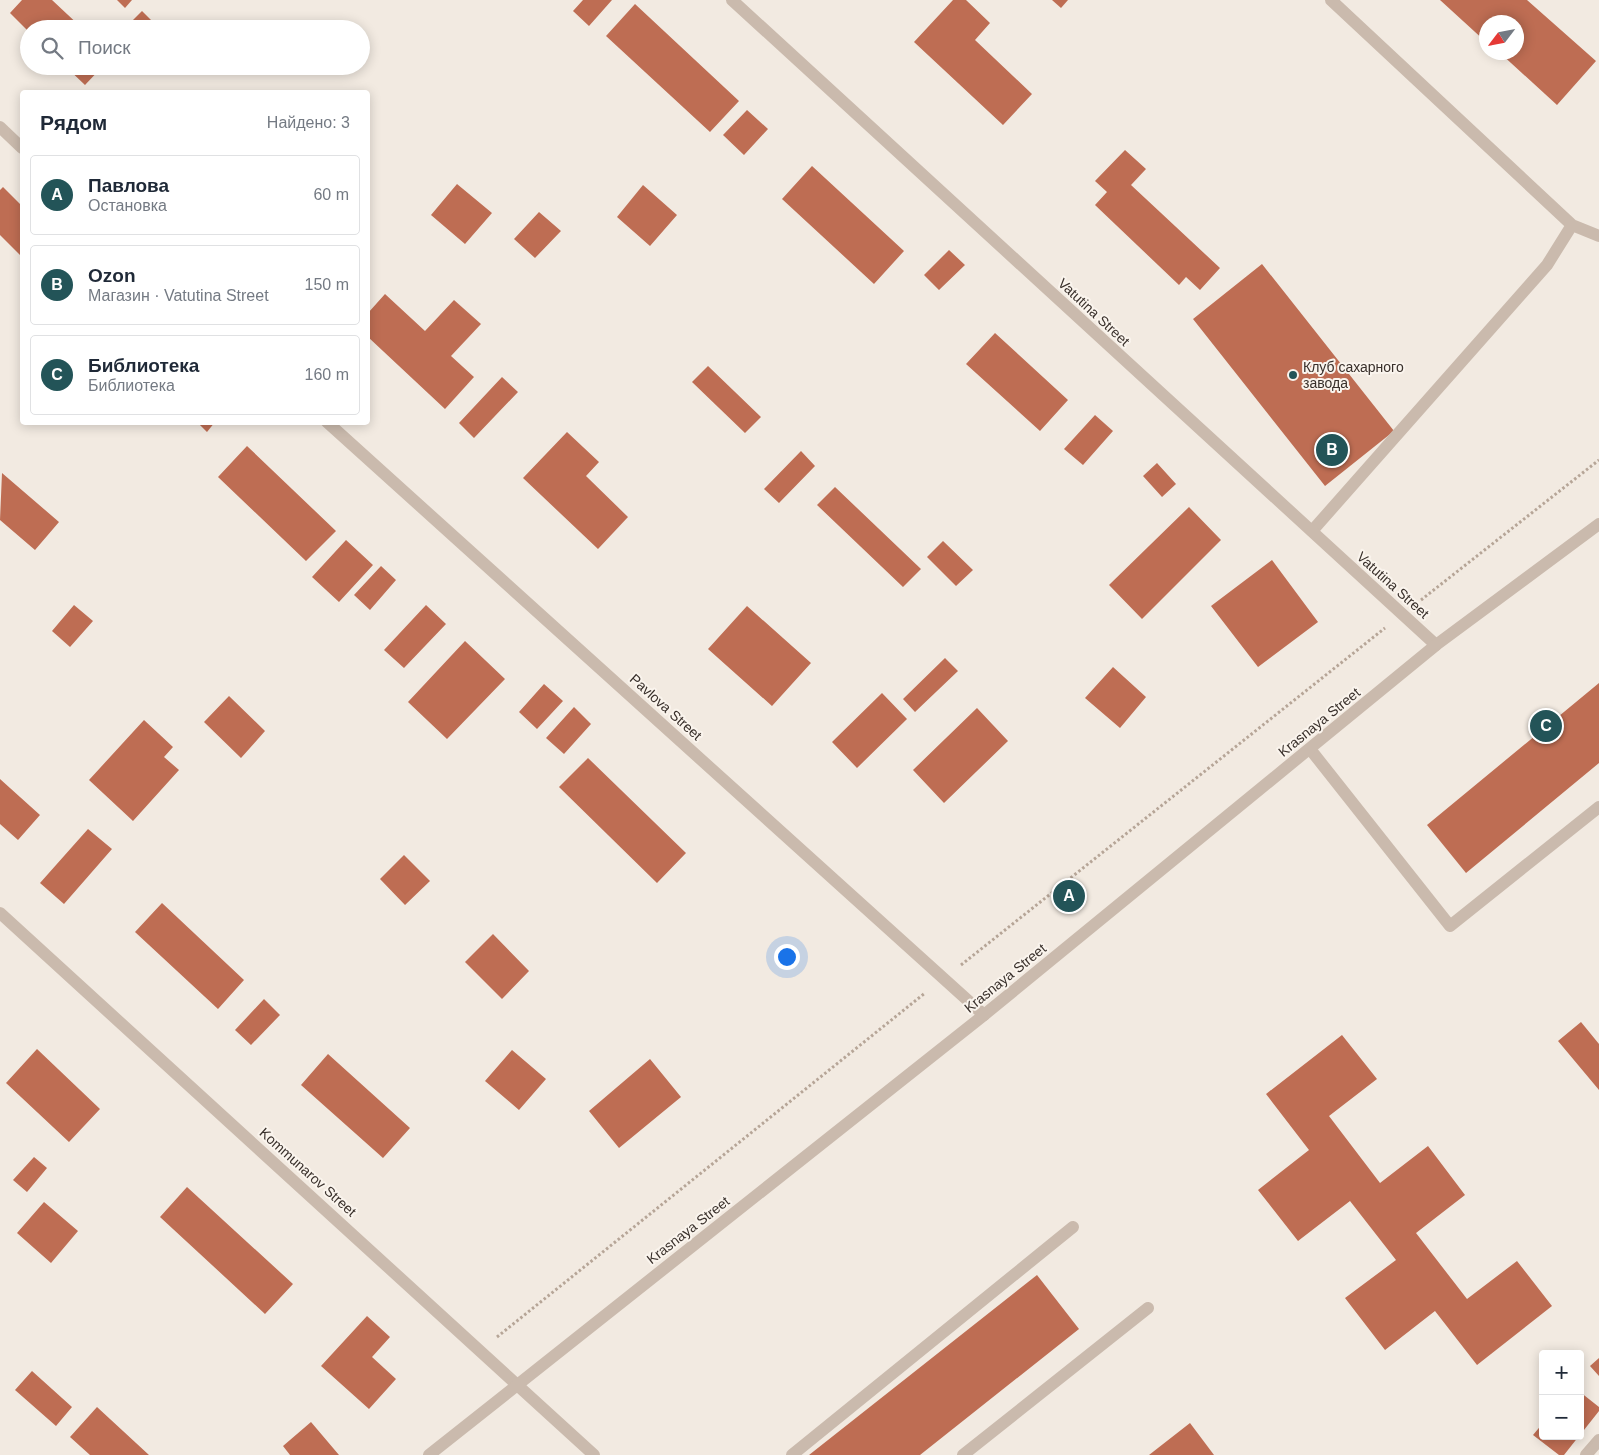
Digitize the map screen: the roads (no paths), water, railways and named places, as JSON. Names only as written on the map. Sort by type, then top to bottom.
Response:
[{"type":"street","name":"Vatutina Street","points":[[732,0],[1436,645]]},
{"type":"street","points":[[1330,0],[1572,225],[1599,236]]},
{"type":"street","points":[[0,128],[20,146]]},
{"type":"street","points":[[1312,531],[1547,265],[1572,225]]},
{"type":"street","name":"Pavlova Street","points":[[330,425],[984,1014]]},
{"type":"street","name":"Krasnaya Street","points":[[429,1455],[984,1014],[1436,645],[1599,524]]},
{"type":"street","points":[[1310,749],[1450,926],[1599,807]]},
{"type":"street","name":"Kommunarov Street","points":[[0,913],[594,1455]]},
{"type":"street","points":[[792,1455],[1073,1227]]},
{"type":"street","points":[[963,1455],[1148,1308]]},
{"type":"street","points":[[1586,1455],[1599,1440]]},
{"type":"place","name":"Клуб сахарного завода","points":[[1293,375]]},
{"type":"place","name":"Ozon","points":[[1332,450]]},
{"type":"place","name":"Библиотека","points":[[1546,726]]},
{"type":"place","name":"Павлова","points":[[1069,896]]}]
